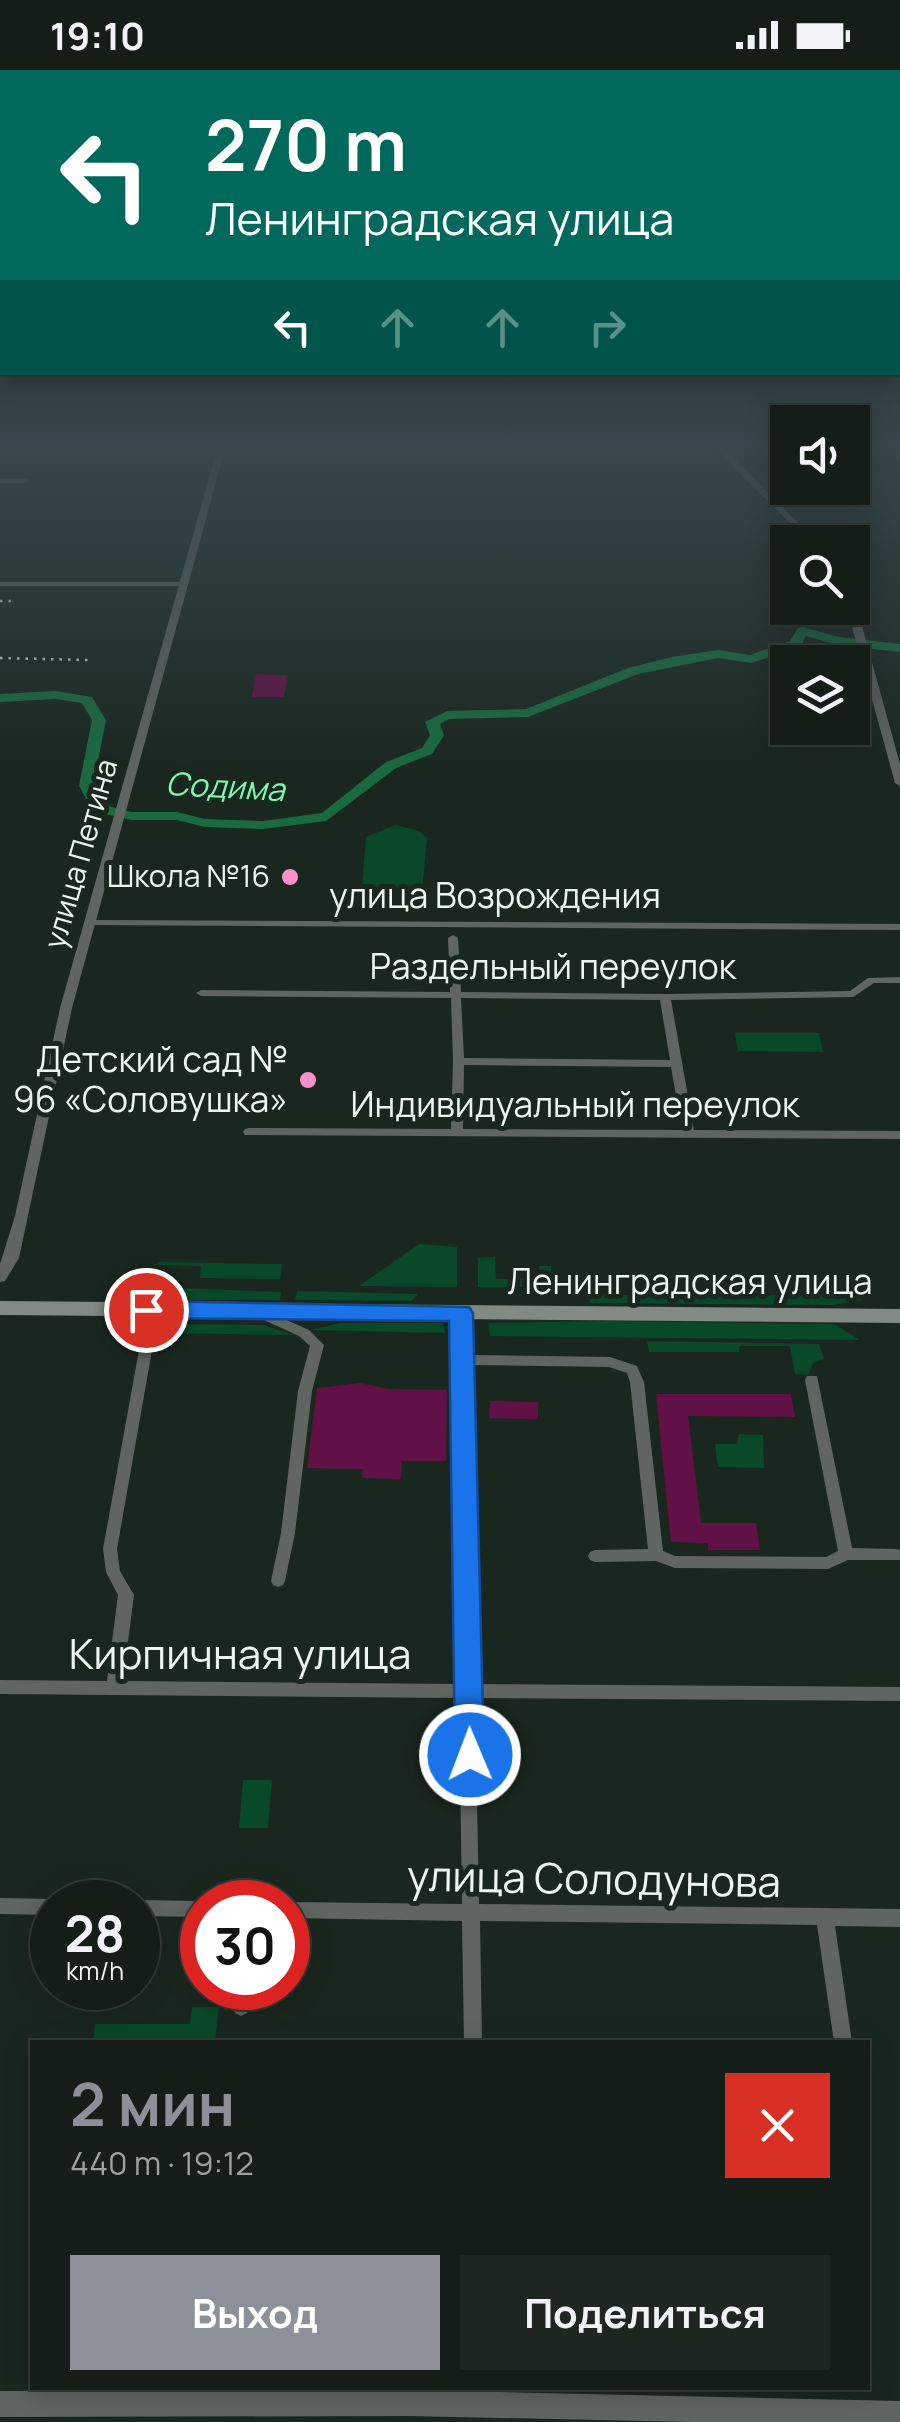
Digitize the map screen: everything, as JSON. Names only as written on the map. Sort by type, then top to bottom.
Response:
[{"type":"main road","name":"Ленинградская улица","points":[[0,1308],[900,1316]]},
{"type":"street","name":"улица Петина","points":[[0,1277],[11,1258],[54,1058],[192,556]]},
{"type":"street","points":[[0,584],[184,584]]},
{"type":"street","points":[[857,625],[894,744],[900,783]]},
{"type":"street","name":"улица Возрождения","points":[[89,924],[900,928]]},
{"type":"street","points":[[453,938],[459,1061],[457,1134]]},
{"type":"street","name":"Раздельный переулок","points":[[201,993],[666,997],[853,994],[872,980],[900,980]]},
{"type":"street","points":[[666,997],[688,1132]]},
{"type":"street","points":[[459,1061],[676,1064]]},
{"type":"street","name":"Индивидуальный переулок","points":[[249,1132],[900,1135]]},
{"type":"street","points":[[105,1310],[148,1338]]},
{"type":"street","points":[[114,1688],[126,1595],[114,1572],[110,1549],[148,1338],[176,1317],[196,1310]]},
{"type":"street","points":[[253,1310],[304,1333],[317,1345],[315,1367],[308,1374],[305,1391],[278,1582]]},
{"type":"street","points":[[461,1313],[473,2040]]},
{"type":"street","points":[[461,1360],[622,1363],[632,1370],[637,1382],[656,1555]]},
{"type":"street","points":[[812,1380],[846,1554]]},
{"type":"street","points":[[595,1556],[656,1555],[675,1562],[828,1563],[846,1554],[896,1555]]},
{"type":"street","name":"Кирпичная улица","points":[[0,1687],[900,1694]]},
{"type":"street","points":[[0,1906],[30,1907]]},
{"type":"street","name":"улица Солодунова","points":[[310,1910],[900,1918]]},
{"type":"street","points":[[825,1917],[844,2040]]},
{"type":"street","points":[[0,2404],[498,2405],[737,2417],[900,2414]]},
{"type":"green space","points":[[395,825],[419,831],[427,838],[422,891],[391,903],[362,889],[366,837]]},
{"type":"green space","points":[[735,1033],[819,1033],[823,1052],[738,1051]]},
{"type":"green space","points":[[419,1244],[457,1247],[457,1287],[359,1286]]},
{"type":"green space","points":[[495,1257],[496,1279],[539,1279],[539,1266],[551,1266],[552,1287],[478,1287],[478,1258]]},
{"type":"green space","points":[[282,1264],[280,1279],[200,1278],[201,1266],[156,1265]]},
{"type":"green space","points":[[176,1288],[281,1292],[280,1300],[187,1300]]},
{"type":"green space","points":[[297,1291],[418,1294],[411,1301],[295,1300]]},
{"type":"green space","points":[[589,1295],[862,1295],[863,1300],[831,1305],[590,1303]]},
{"type":"green space","points":[[340,1323],[442,1323],[446,1333],[311,1330]]},
{"type":"green space","points":[[488,1323],[834,1324],[860,1340],[490,1336]]},
{"type":"green space","points":[[178,1324],[263,1325],[294,1335],[162,1333]]},
{"type":"green space","points":[[647,1341],[819,1344],[824,1359],[813,1363],[808,1375],[795,1374],[790,1346],[739,1346],[739,1352],[649,1352]]},
{"type":"green space","points":[[739,1434],[763,1435],[764,1468],[718,1467],[715,1444],[737,1444]]},
{"type":"green space","points":[[243,1780],[272,1780],[268,1828],[239,1828]]},
{"type":"green space","points":[[192,2010],[219,2010],[215,2040],[93,2040],[95,2024],[190,2024]]},
{"type":"building","points":[[256,674],[288,675],[284,697],[252,697]]},
{"type":"building","points":[[360,1383],[388,1389],[447,1390],[446,1461],[402,1461],[401,1479],[362,1478],[363,1469],[307,1468],[317,1388]]},
{"type":"building","points":[[656,1394],[791,1394],[795,1417],[688,1416],[701,1523],[756,1523],[760,1550],[708,1550],[708,1543],[671,1542]]},
{"type":"building","points":[[490,1401],[538,1402],[538,1419],[489,1418]]},
{"type":"waterway","name":"Содима","points":[[0,698],[55,695],[87,700],[99,720],[86,786],[98,808],[131,816],[177,816],[205,823],[263,825],[326,817],[391,765],[427,751],[437,735],[432,722],[447,715],[528,713],[633,671],[672,661],[718,654],[751,659],[795,644],[802,631],[838,641],[900,648]]},
{"type":"railway","points":[[0,601],[16,601]]},
{"type":"railway","points":[[0,658],[89,660]]},
{"type":"place","name":"Школа №16","points":[[290,877]]},
{"type":"place","name":"Детский сад № 96 «Соловушка»","points":[[308,1080]]},
{"type":"route","points":[[146,1310],[461,1313],[470,1755]]}]
